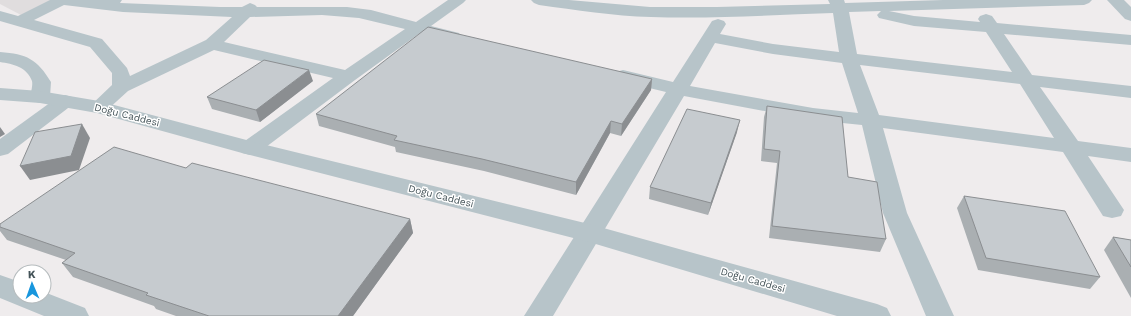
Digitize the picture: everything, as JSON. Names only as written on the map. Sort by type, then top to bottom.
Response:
[{"type":"street","points":[[18,22],[62,0],[109,3],[155,10],[244,12],[318,11],[359,14],[473,41]]},
{"type":"street","points":[[99,107],[121,87],[212,44],[244,12],[261,0]]},
{"type":"street","points":[[250,148],[348,76],[458,0]]},
{"type":"street","points":[[539,0],[584,7],[650,12],[728,6],[838,4],[868,7],[1084,0]]},
{"type":"street","points":[[1114,0],[1131,16]]},
{"type":"street","points":[[838,4],[849,58],[871,120],[895,213],[940,316]]},
{"type":"street","points":[[977,4],[1112,210]]},
{"type":"street","points":[[538,316],[728,6]]},
{"type":"street","points":[[868,7],[889,16],[914,21],[1131,40]]},
{"type":"street","points":[[0,16],[96,44],[121,72],[121,87]]},
{"type":"street","points":[[710,37],[773,49],[1131,92]]},
{"type":"street","points":[[212,44],[348,76]]},
{"type":"street","points":[[0,57],[19,59],[34,69],[42,82],[40,97]]},
{"type":"street","points":[[610,72],[678,89],[813,114],[871,120],[1131,155]]},
{"type":"street","name":"Doğu Caddesi","points":[[0,94],[40,97],[99,107],[250,148],[589,233],[840,311],[877,316]]},
{"type":"street","points":[[0,149],[65,102]]},
{"type":"street","points":[[0,286],[12,291]]},
{"type":"street","points":[[41,304],[58,313]]},
{"type":"shaded area","points":[[0,0],[54,0],[21,15],[0,4]]},
{"type":"building","points":[[428,27],[652,79],[622,124],[611,121],[576,182],[482,159],[394,140],[397,136],[316,114]]},
{"type":"building","points":[[264,60],[309,70],[256,110],[207,97]]},
{"type":"building","points":[[767,106],[842,117],[848,177],[877,182],[886,239],[772,226],[780,151],[764,149]]},
{"type":"building","points":[[687,109],[740,120],[711,203],[650,187]]},
{"type":"building","points":[[82,124],[71,156],[20,166],[35,132]]},
{"type":"building","points":[[114,147],[186,168],[192,163],[410,219],[338,316],[209,316],[146,295],[148,293],[62,263],[75,253],[0,227],[0,224]]},
{"type":"building","points":[[964,196],[1065,211],[1100,277],[986,258]]},
{"type":"building","points":[[1113,237],[1131,240],[1131,267]]}]
